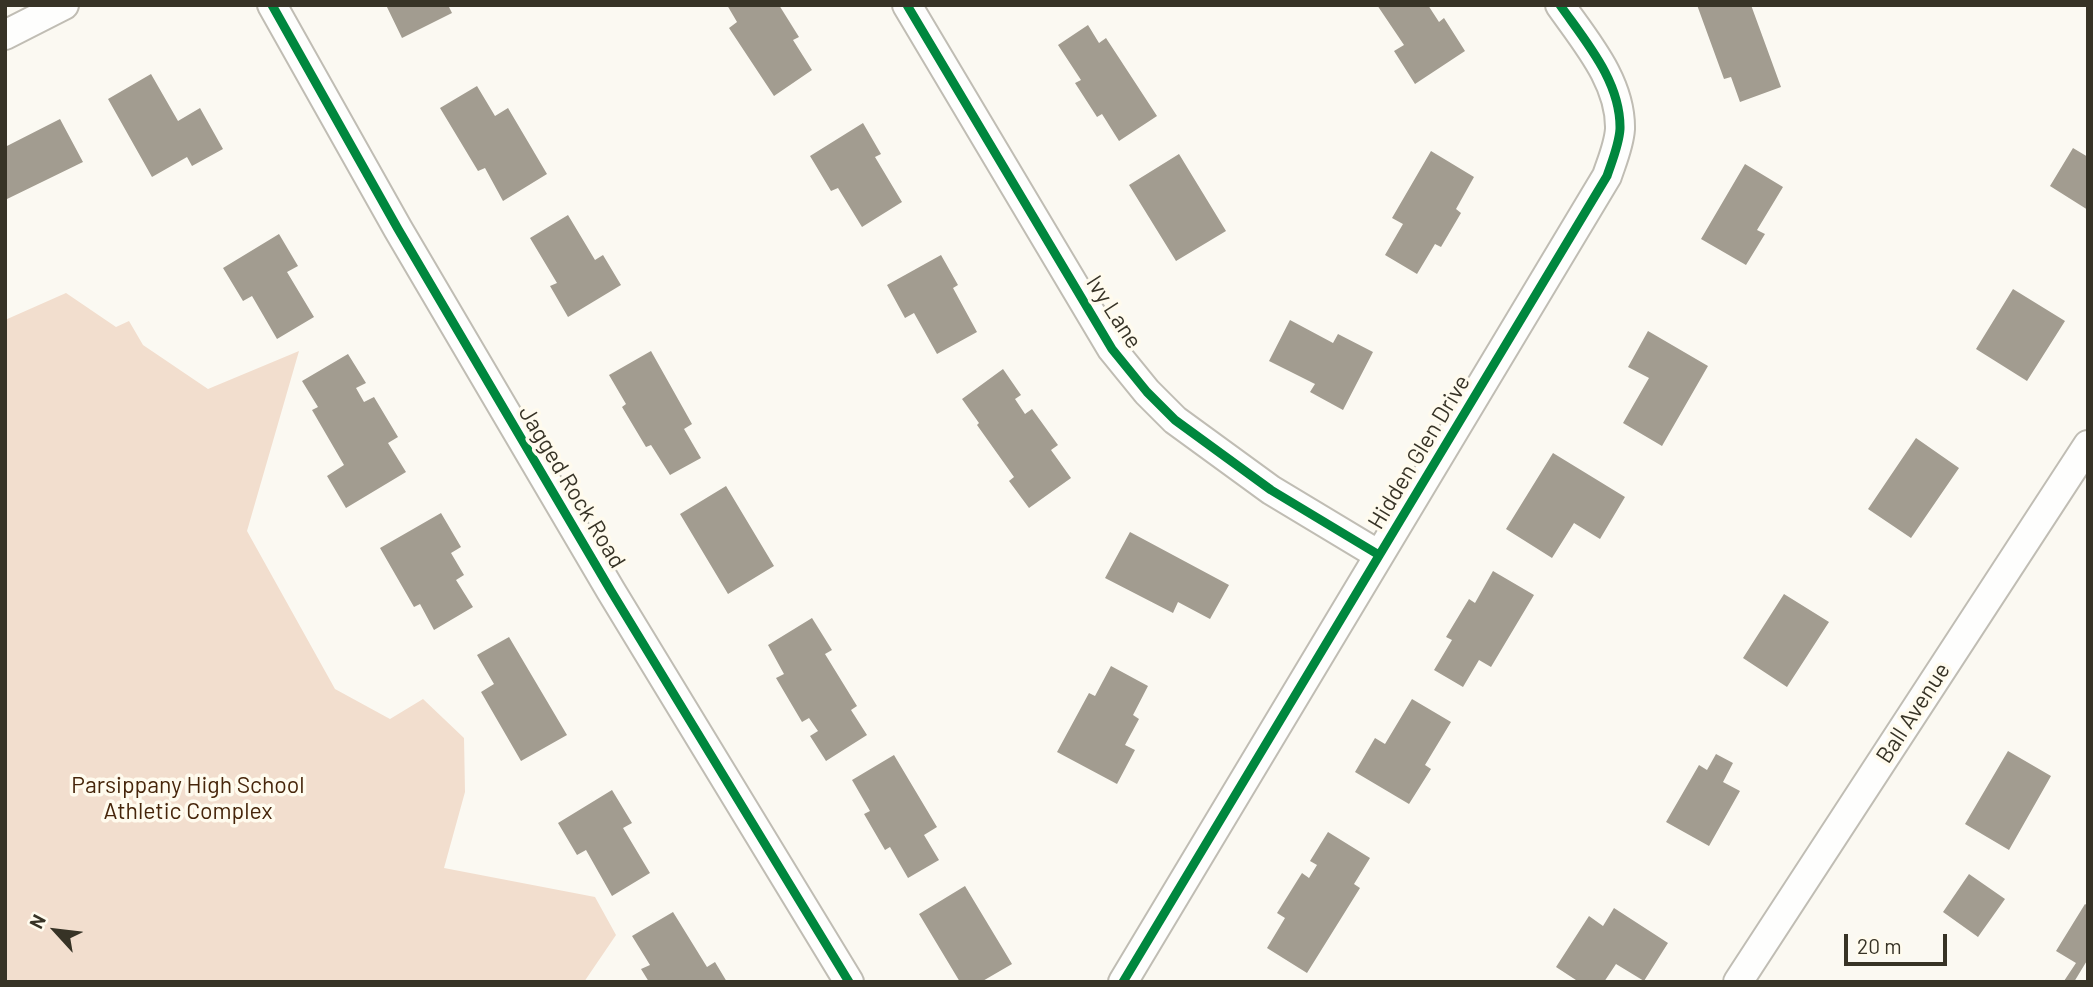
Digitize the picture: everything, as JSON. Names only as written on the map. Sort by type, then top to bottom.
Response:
[{"type":"street","points":[[5,35],[64,5]]},
{"type":"street","name":"Jagged Rock Road","points":[[272,5],[398,229],[590,556],[849,982]]},
{"type":"street","name":"Ivy Lane","points":[[907,5],[1112,349],[1147,392],[1175,420],[1271,490],[1379,555]]},
{"type":"street","name":"Hidden Glen Drive","points":[[1123,982],[1607,176],[1620,131],[1619,108],[1612,85],[1560,5]]},
{"type":"street","name":"Ball Avenue","points":[[1738,982],[2088,444]]},
{"type":"green space","name":"Parsippany High School Athletic Complex","points":[[66,293],[116,327],[129,321],[143,345],[208,389],[299,351],[247,531],[335,689],[390,719],[423,699],[464,738],[465,792],[444,868],[595,897],[616,935],[584,982],[5,982],[5,320]]},
{"type":"building","points":[[386,5],[448,5],[452,13],[402,38]]},
{"type":"building","points":[[727,5],[779,5],[799,37],[793,40],[812,70],[774,96],[729,28],[737,22]]},
{"type":"building","points":[[1377,5],[1428,5],[1439,22],[1444,18],[1465,51],[1415,84],[1394,51],[1404,45]]},
{"type":"building","points":[[1697,5],[1751,5],[1781,87],[1740,102],[1731,77],[1724,79]]},
{"type":"building","points":[[1088,25],[1099,43],[1106,38],[1157,116],[1119,141],[1102,114],[1097,117],[1075,83],[1081,80],[1058,45]]},
{"type":"building","points":[[151,74],[178,121],[200,108],[223,149],[192,166],[187,157],[152,177],[108,99]]},
{"type":"building","points":[[477,86],[495,116],[508,108],[547,174],[503,201],[485,168],[478,171],[440,108]]},
{"type":"building","points":[[60,119],[83,162],[5,200],[5,147]]},
{"type":"building","points":[[863,123],[881,154],[875,157],[902,202],[862,227],[838,188],[831,191],[810,156]]},
{"type":"building","points":[[2073,148],[2088,157],[2088,210],[2050,186]]},
{"type":"building","points":[[1431,151],[1474,177],[1456,209],[1461,213],[1441,247],[1435,244],[1417,274],[1385,255],[1403,224],[1392,218]]},
{"type":"building","points":[[1179,154],[1226,231],[1176,261],[1129,185]]},
{"type":"building","points":[[1745,164],[1783,187],[1757,230],[1765,234],[1746,265],[1701,239]]},
{"type":"building","points":[[568,215],[595,260],[603,255],[621,285],[568,317],[550,286],[557,283],[530,238]]},
{"type":"building","points":[[279,234],[298,266],[287,272],[314,317],[277,339],[252,296],[243,301],[223,268]]},
{"type":"building","points":[[941,255],[958,285],[953,288],[977,332],[937,354],[914,313],[905,318],[887,285]]},
{"type":"building","points":[[2013,289],[2065,321],[2027,381],[1976,349]]},
{"type":"building","points":[[1290,320],[1333,343],[1338,334],[1373,352],[1343,410],[1310,392],[1315,384],[1269,361]]},
{"type":"building","points":[[1648,331],[1708,366],[1662,446],[1623,423],[1649,378],[1628,367]]},
{"type":"building","points":[[651,351],[692,424],[684,429],[701,458],[670,475],[651,445],[646,447],[622,407],[626,404],[609,375]]},
{"type":"building","points":[[348,354],[366,383],[356,388],[364,402],[374,397],[398,437],[388,443],[406,472],[346,508],[327,476],[344,465],[312,410],[318,407],[302,381]]},
{"type":"building","points":[[1003,369],[1021,395],[1015,399],[1025,414],[1032,409],[1058,445],[1051,450],[1071,478],[1029,508],[1009,481],[1014,477],[962,399]]},
{"type":"building","points":[[1916,438],[1959,468],[1911,538],[1868,509]]},
{"type":"building","points":[[1553,453],[1625,497],[1600,539],[1574,523],[1552,558],[1506,529]]},
{"type":"building","points":[[726,486],[774,566],[728,594],[680,514]]},
{"type":"building","points":[[441,513],[461,547],[451,553],[464,575],[456,580],[473,607],[434,630],[420,604],[414,607],[380,548]]},
{"type":"building","points":[[1130,532],[1229,585],[1210,619],[1178,602],[1173,613],[1105,578]]},
{"type":"building","points":[[1493,571],[1534,595],[1491,667],[1479,660],[1463,687],[1434,670],[1452,640],[1446,637],[1469,599],[1475,603]]},
{"type":"building","points":[[1784,594],[1829,622],[1787,687],[1743,658]]},
{"type":"building","points":[[812,618],[832,650],[825,654],[857,706],[851,710],[867,735],[826,761],[810,736],[818,731],[809,718],[802,722],[776,678],[784,674],[768,645]]},
{"type":"building","points":[[509,637],[567,735],[521,761],[481,692],[494,684],[477,655]]},
{"type":"building","points":[[1111,666],[1148,686],[1133,715],[1139,719],[1125,745],[1135,750],[1117,784],[1057,752],[1089,693],[1095,696]]},
{"type":"building","points":[[1412,699],[1451,722],[1425,765],[1431,769],[1409,804],[1355,772],[1375,738],[1385,744]]},
{"type":"building","points":[[2008,751],[2051,776],[2009,850],[1965,824]]},
{"type":"building","points":[[1716,754],[1733,763],[1723,782],[1740,791],[1709,846],[1666,822],[1699,765],[1707,770]]},
{"type":"building","points":[[894,755],[937,827],[924,835],[939,860],[908,878],[890,847],[885,850],[864,814],[870,811],[852,780]]},
{"type":"building","points":[[612,790],[632,823],[623,828],[650,873],[612,896],[586,850],[577,855],[558,823]]},
{"type":"building","points":[[1328,832],[1370,858],[1354,884],[1360,888],[1307,973],[1267,948],[1285,918],[1277,913],[1302,873],[1309,878],[1317,865],[1310,861]]},
{"type":"building","points":[[1969,874],[2005,899],[1978,937],[1943,912]]},
{"type":"building","points":[[965,886],[1012,964],[981,982],[960,982],[919,914]]},
{"type":"building","points":[[2085,904],[2088,906],[2088,959],[2074,982],[2066,982],[2064,981],[2076,963],[2056,951]]},
{"type":"building","points":[[1614,908],[1668,943],[1644,981],[1616,964],[1604,982],[1579,982],[1556,967],[1589,916],[1603,926]]},
{"type":"building","points":[[673,912],[707,967],[715,962],[727,982],[649,982],[641,969],[650,965],[632,936]]},
{"type":"cycle path","points":[[272,5],[398,229],[611,591],[849,982]]},
{"type":"cycle path","points":[[907,5],[1112,349],[1147,392],[1175,420],[1271,490],[1379,555]]},
{"type":"cycle path","points":[[1123,982],[1607,176],[1620,129],[1615,95],[1591,48],[1560,5]]}]
